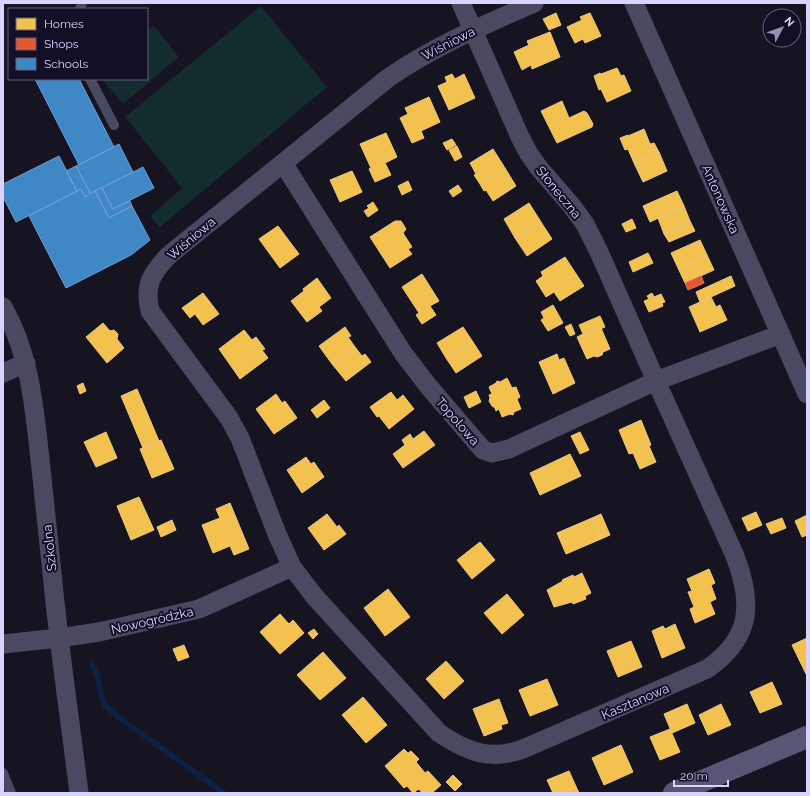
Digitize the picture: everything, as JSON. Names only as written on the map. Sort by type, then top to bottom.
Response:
[{"type":"street","name":"Słoneczna","points":[[461,3],[529,154],[585,224],[599,252],[656,381]]},
{"type":"street","name":"Wiśniowa","points":[[312,594],[292,567],[277,534],[240,438],[229,418],[150,311],[147,300],[148,286],[153,273],[168,256],[388,78],[412,61],[472,30],[534,3]]},
{"type":"street","name":"Antonowska","points":[[634,3],[807,394]]},
{"type":"street","name":"Topolowa","points":[[283,163],[403,353],[429,388],[483,450],[492,453],[509,449],[656,381],[781,334]]},
{"type":"street","name":"Szkolna","points":[[3,307],[13,323],[26,363],[35,406],[59,638],[80,793]]},
{"type":"street","points":[[3,373],[26,363]]},
{"type":"street","name":"Kasztanowa","points":[[312,594],[439,733],[460,746],[482,754],[510,754],[707,669],[720,661],[732,648],[743,627],[746,613],[746,595],[743,577],[735,556],[656,381]]},
{"type":"street","name":"Nowogródzka","points":[[3,644],[99,632],[199,610],[292,567]]},
{"type":"street","points":[[674,793],[704,787],[807,737]]},
{"type":"lane","points":[[91,80],[114,125]]},
{"type":"lane","points":[[3,773],[11,793]]},
{"type":"green space","points":[[261,6],[327,87],[160,227],[150,216],[182,188],[125,117]]},
{"type":"green space","points":[[154,26],[179,57],[123,104],[103,80],[148,80],[148,30]]},
{"type":"building: Homes","points":[[556,13],[561,25],[549,30],[543,19]]},
{"type":"building: Homes","points":[[590,13],[601,36],[585,43],[583,39],[575,43],[567,27],[582,20],[580,17]]},
{"type":"building: Homes","points":[[550,32],[560,57],[532,69],[531,65],[522,70],[514,52],[529,45],[527,41]]},
{"type":"building: Homes","points":[[617,68],[621,76],[624,75],[631,91],[607,102],[601,89],[599,90],[594,76]]},
{"type":"building: Homes","points":[[452,74],[455,79],[464,74],[475,98],[449,110],[438,86],[447,82],[445,77]]},
{"type":"building: Homes","points":[[429,97],[440,122],[421,131],[424,138],[412,143],[400,118],[408,114],[405,108]]},
{"type":"building: Homes","points":[[562,101],[569,118],[584,111],[587,113],[593,124],[592,127],[557,143],[541,111]]},
{"type":"building: Homes","points":[[644,129],[650,144],[654,143],[659,152],[634,163],[628,149],[625,150],[620,138]]},
{"type":"building: Homes","points":[[386,133],[397,157],[385,163],[391,175],[375,182],[369,169],[371,168],[360,144]]},
{"type":"building: Homes","points":[[452,139],[456,145],[447,150],[443,143]]},
{"type":"building: Homes","points":[[457,146],[462,157],[455,161],[449,150]]},
{"type":"building: Homes","points":[[493,149],[505,168],[480,184],[474,175],[476,174],[470,163]]},
{"type":"building: Homes","points":[[659,152],[667,171],[643,182],[634,163]]},
{"type":"building: Homes","points":[[505,168],[516,186],[493,201],[480,184]]},
{"type":"building: Homes","points":[[352,171],[362,192],[340,202],[330,180]]},
{"type":"building: Homes","points":[[408,181],[412,190],[402,195],[398,186]]},
{"type":"building: Homes","points":[[458,185],[462,191],[453,197],[449,191]]},
{"type":"building: Homes","points":[[677,191],[684,206],[650,222],[643,206]]},
{"type":"building: Homes","points":[[373,202],[378,210],[368,217],[364,211],[369,208],[367,206]]},
{"type":"building: Homes","points":[[529,203],[541,222],[515,238],[504,219]]},
{"type":"building: Homes","points":[[684,206],[690,221],[664,234],[658,218]]},
{"type":"building: Homes","points":[[632,219],[636,228],[626,232],[622,224]]},
{"type":"building: Homes","points":[[395,221],[401,221],[406,229],[403,233],[412,247],[408,249],[412,254],[390,268],[370,237]]},
{"type":"building: Homes","points":[[690,221],[695,231],[669,242],[664,234]]},
{"type":"building: Homes","points":[[541,222],[552,239],[527,256],[515,238]]},
{"type":"building: Homes","points":[[278,226],[299,254],[280,268],[259,239]]},
{"type":"building: Homes","points":[[700,240],[707,255],[678,268],[671,253]]},
{"type":"building: Homes","points":[[648,253],[653,263],[633,272],[629,262]]},
{"type":"building: Homes","points":[[707,255],[714,270],[685,283],[678,268]]},
{"type":"building: Homes","points":[[565,257],[584,286],[560,301],[554,292],[546,297],[536,281],[543,276],[541,272]]},
{"type":"building: Homes","points":[[422,274],[439,301],[430,306],[436,315],[422,324],[416,315],[419,313],[402,287]]},
{"type":"building: Homes","points":[[731,276],[735,286],[700,302],[696,292]]},
{"type":"building: Homes","points":[[317,278],[331,298],[319,307],[322,311],[307,322],[291,301]]},
{"type":"building: Homes","points":[[203,293],[219,314],[203,325],[195,314],[190,318],[182,308]]},
{"type":"building: Homes","points":[[652,293],[654,297],[661,294],[665,302],[662,303],[663,306],[649,312],[644,301],[649,299],[647,296]]},
{"type":"building: Homes","points":[[711,297],[716,307],[720,305],[727,320],[700,332],[689,307]]},
{"type":"building: Homes","points":[[553,305],[563,323],[548,331],[541,320],[544,318],[541,312]]},
{"type":"building: Homes","points":[[600,316],[605,327],[584,336],[579,325]]},
{"type":"building: Homes","points":[[103,323],[110,331],[114,330],[118,334],[117,339],[124,348],[107,363],[86,337]]},
{"type":"building: Homes","points":[[571,324],[575,334],[570,336],[565,327]]},
{"type":"building: Homes","points":[[345,327],[351,336],[348,337],[355,347],[332,364],[319,346]]},
{"type":"building: Homes","points":[[463,327],[473,342],[446,358],[437,343]]},
{"type":"building: Homes","points":[[601,328],[610,349],[603,352],[602,355],[587,359],[577,337],[583,334],[584,336]]},
{"type":"building: Homes","points":[[244,330],[252,340],[256,337],[265,349],[262,350],[268,358],[240,379],[219,349]]},
{"type":"building: Homes","points":[[473,342],[482,356],[456,373],[446,358]]},
{"type":"building: Homes","points":[[355,347],[362,356],[365,354],[371,362],[346,381],[332,364]]},
{"type":"building: Homes","points":[[557,354],[559,360],[564,358],[575,383],[553,394],[539,362]]},
{"type":"building: Homes","points":[[507,378],[512,388],[516,387],[520,397],[517,399],[521,409],[514,412],[513,415],[510,414],[502,417],[499,409],[496,411],[489,401],[489,395],[492,394],[489,387],[497,381],[500,382]]},
{"type":"building: Homes","points":[[83,383],[86,391],[80,394],[77,386]]},
{"type":"building: Homes","points":[[137,389],[159,441],[143,448],[121,396]]},
{"type":"building: Homes","points":[[476,391],[481,402],[469,408],[464,397]]},
{"type":"building: Homes","points":[[391,392],[397,400],[403,395],[414,409],[389,429],[379,416],[377,417],[370,407]]},
{"type":"building: Homes","points":[[276,394],[282,403],[285,401],[297,418],[274,434],[256,409]]},
{"type":"building: Homes","points":[[324,400],[330,408],[317,418],[311,410]]},
{"type":"building: Homes","points":[[641,420],[651,445],[649,446],[656,462],[640,469],[633,453],[629,454],[619,430]]},
{"type":"building: Homes","points":[[424,431],[435,445],[403,468],[393,454],[405,445],[402,440],[410,434],[413,439]]},
{"type":"building: Homes","points":[[106,432],[117,458],[96,467],[84,442]]},
{"type":"building: Homes","points":[[580,432],[589,450],[580,454],[571,436]]},
{"type":"building: Homes","points":[[161,440],[174,469],[152,478],[140,449]]},
{"type":"building: Homes","points":[[570,454],[581,476],[540,495],[530,473]]},
{"type":"building: Homes","points":[[306,457],[311,464],[314,462],[324,477],[302,493],[287,470]]},
{"type":"building: Homes","points":[[139,497],[154,530],[131,540],[117,506]]},
{"type":"building: Homes","points":[[230,503],[249,549],[234,555],[230,546],[213,553],[202,525],[220,518],[216,509]]},
{"type":"building: Homes","points":[[756,512],[762,525],[748,531],[742,518]]},
{"type":"building: Homes","points":[[327,514],[337,527],[339,525],[346,534],[324,550],[308,528]]},
{"type":"building: Homes","points":[[601,514],[610,535],[601,539],[592,518]]},
{"type":"building: Homes","points":[[807,515],[807,535],[802,537],[795,521]]},
{"type":"building: Homes","points":[[592,518],[601,539],[566,554],[557,533]]},
{"type":"building: Homes","points":[[782,518],[786,528],[771,534],[766,524]]},
{"type":"building: Homes","points":[[172,520],[176,530],[161,537],[157,527]]},
{"type":"building: Homes","points":[[480,542],[495,560],[472,579],[457,560]]},
{"type":"building: Homes","points":[[709,569],[715,583],[711,585],[716,599],[710,602],[715,614],[695,623],[690,609],[694,607],[688,592],[692,591],[687,579]]},
{"type":"building: Homes","points":[[582,573],[591,593],[585,596],[586,599],[573,604],[572,602],[554,607],[547,590],[563,581],[562,580]]},
{"type":"building: Homes","points":[[388,589],[410,617],[385,636],[364,608]]},
{"type":"building: Homes","points":[[507,594],[524,615],[502,634],[484,613]]},
{"type":"building: Homes","points":[[280,614],[289,624],[293,620],[304,633],[280,654],[260,632]]},
{"type":"building: Homes","points":[[675,624],[685,648],[662,658],[652,631],[663,626],[665,629]]},
{"type":"building: Homes","points":[[314,629],[318,634],[313,639],[308,633]]},
{"type":"building: Homes","points":[[807,638],[807,674],[806,674],[792,645]]},
{"type":"building: Homes","points":[[631,641],[642,667],[618,677],[607,651]]},
{"type":"building: Homes","points":[[184,645],[189,657],[178,661],[173,649]]},
{"type":"building: Homes","points":[[323,652],[346,678],[320,700],[297,675]]},
{"type":"building: Homes","points":[[446,661],[464,681],[444,699],[426,679]]},
{"type":"building: Homes","points":[[547,679],[558,705],[530,716],[519,690]]},
{"type":"building: Homes","points":[[772,682],[782,704],[760,713],[750,692]]},
{"type":"building: Homes","points":[[363,697],[387,725],[366,743],[342,715]]},
{"type":"building: Homes","points":[[499,699],[508,723],[501,725],[502,729],[484,736],[473,709]]},
{"type":"building: Homes","points":[[687,704],[695,723],[672,733],[664,714]]},
{"type":"building: Homes","points":[[721,704],[731,725],[708,735],[699,715]]},
{"type":"building: Homes","points":[[670,729],[680,752],[660,760],[650,737]]},
{"type":"building: Homes","points":[[621,745],[633,772],[604,785],[592,758]]},
{"type":"building: Homes","points":[[404,749],[408,753],[411,751],[419,759],[416,762],[425,773],[428,771],[441,785],[432,793],[422,793],[419,789],[413,793],[407,786],[404,788],[385,766]]},
{"type":"building: Homes","points":[[569,771],[579,793],[553,793],[547,780]]},
{"type":"building: Homes","points":[[453,775],[462,784],[455,791],[446,782]]},
{"type":"building: Shops","points":[[701,276],[704,283],[688,290],[685,283]]},
{"type":"building: Schools","points":[[36,80],[80,80],[114,147],[79,165]]},
{"type":"building: Schools","points":[[119,144],[133,172],[90,193],[76,166]]},
{"type":"building: Schools","points":[[59,156],[77,191],[16,222],[3,197],[3,184]]},
{"type":"building: Schools","points":[[76,166],[90,193],[85,197],[81,189],[77,191],[66,171]]},
{"type":"building: Schools","points":[[143,167],[154,188],[113,209],[102,188]]},
{"type":"building: Schools","points":[[102,188],[113,209],[130,201],[132,206],[109,218],[95,191]]},
{"type":"building: Schools","points":[[81,189],[85,197],[95,191],[109,218],[132,206],[150,240],[131,255],[66,288],[29,216]]},
{"type":"waterway","points":[[92,665],[97,675],[101,695],[105,705],[108,708],[224,793]]}]
